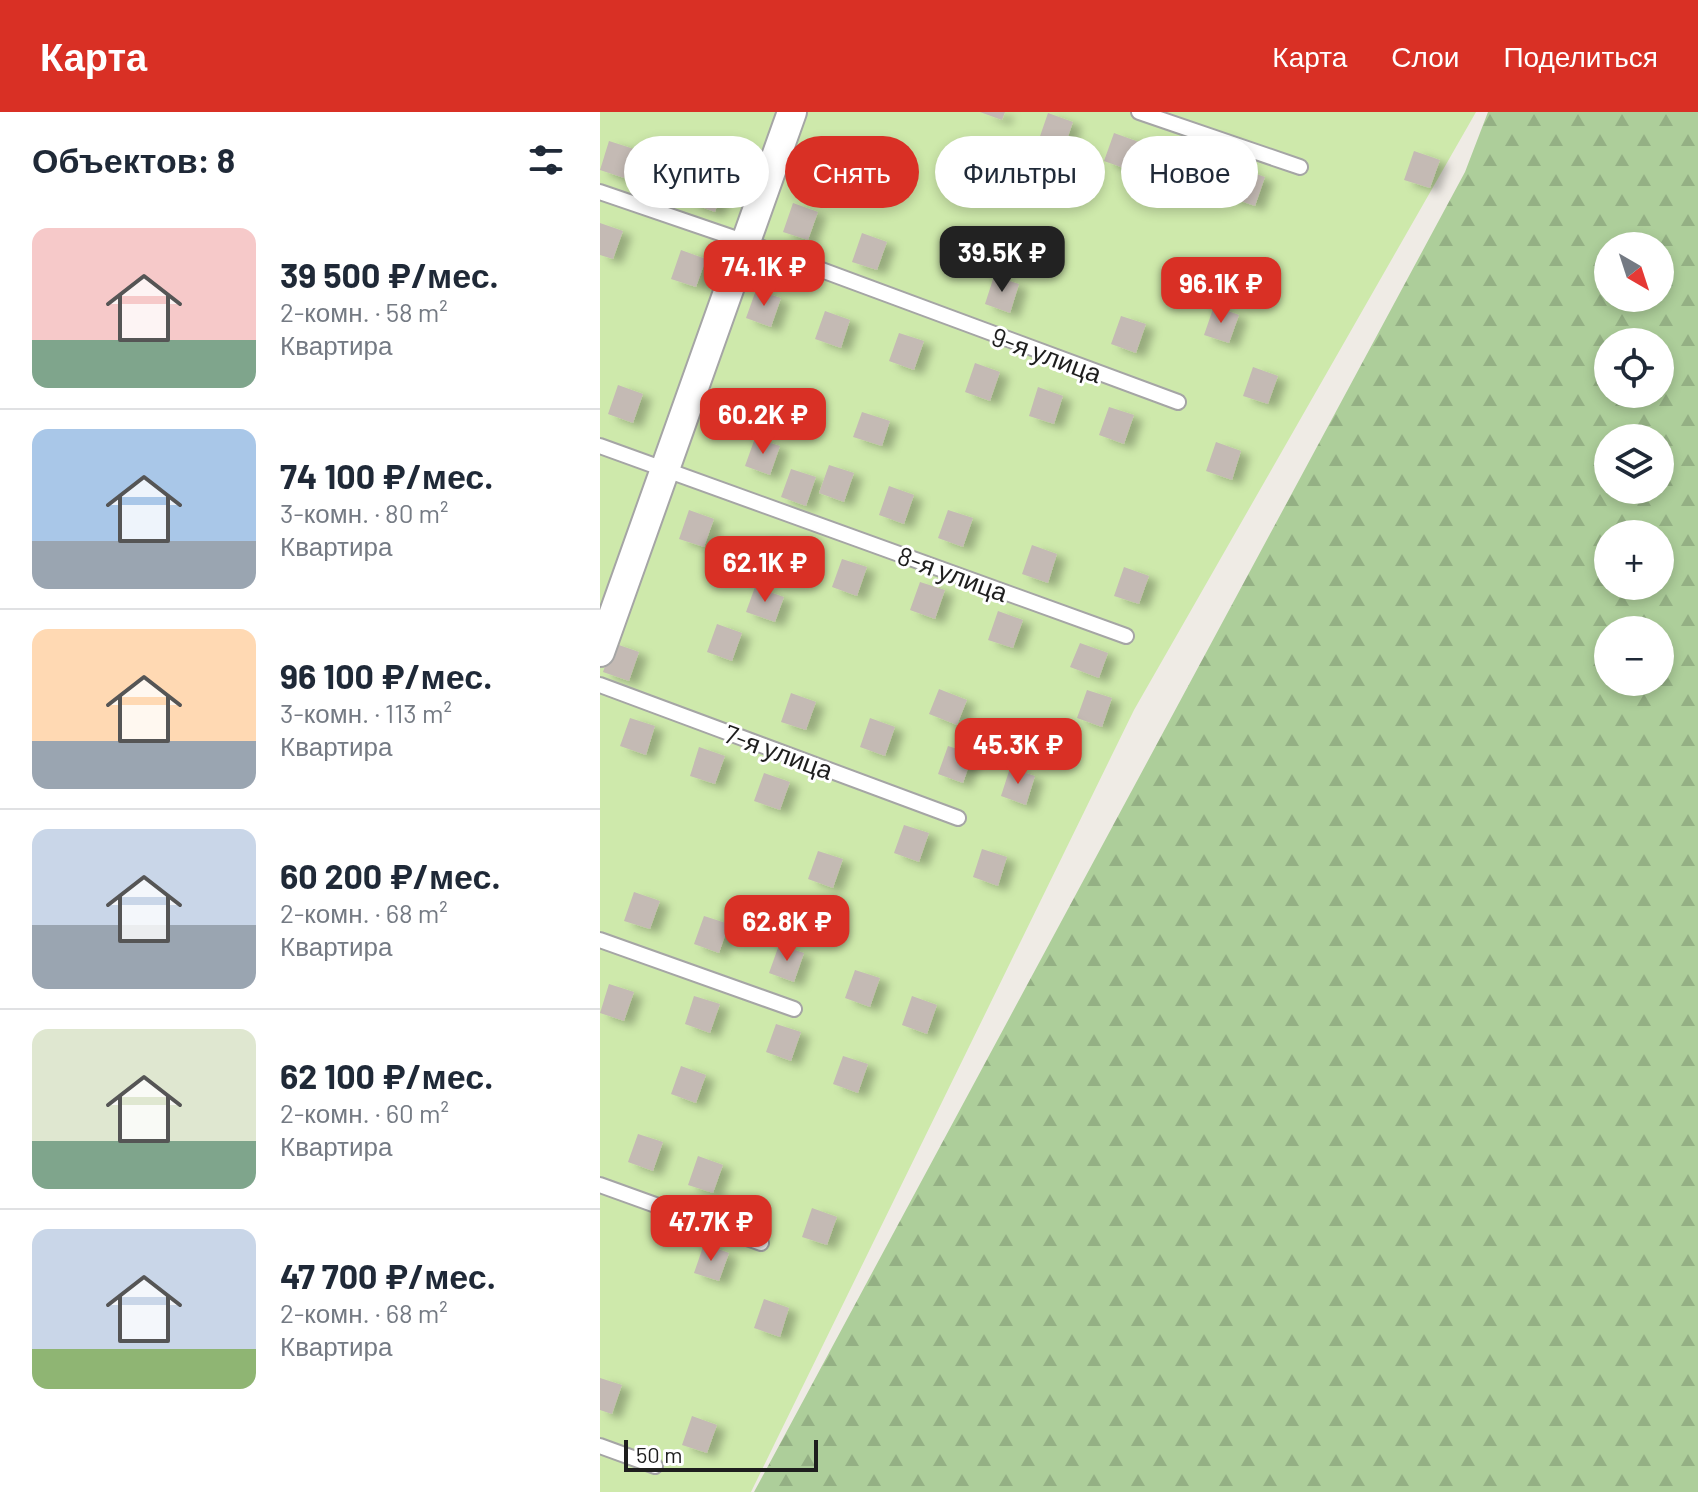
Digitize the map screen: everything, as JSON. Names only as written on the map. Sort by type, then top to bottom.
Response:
[{"type":"street","points":[[600,652],[792,112]]},
{"type":"lane","points":[[1139,112],[1300,167]]},
{"type":"lane","name":"9-я улица","points":[[600,192],[746,242],[1178,402]]},
{"type":"lane","name":"8-я улица","points":[[600,446],[1126,636]]},
{"type":"lane","name":"7-я улица","points":[[600,685],[958,818]]},
{"type":"lane","points":[[600,940],[794,1009]]},
{"type":"lane","points":[[600,1185],[761,1243]]},
{"type":"lane","points":[[600,1446],[655,1466]]},
{"type":"green space","points":[[600,112],[1476,112],[1134,710],[751,1492],[600,1492]]},
{"type":"green space","points":[[1488,112],[1698,112],[1698,1492],[754,1492],[1465,172]]},
{"type":"building","points":[[980,112],[1005,112],[1002,120]]},
{"type":"building","points":[[1048,113],[1073,122],[1068,136],[1040,136]]},
{"type":"building","points":[[1114,133],[1122,136],[1121,167],[1105,161]]},
{"type":"building","points":[[609,141],[624,146],[624,178],[600,170]]},
{"type":"building","points":[[1414,151],[1440,160],[1430,188],[1404,180]]},
{"type":"building","points":[[1258,175],[1265,177],[1258,197]]},
{"type":"building","points":[[791,208],[818,212],[808,240],[783,232]]},
{"type":"building","points":[[600,223],[623,231],[613,259],[600,255]]},
{"type":"building","points":[[862,233],[887,242],[877,270],[852,262]]},
{"type":"building","points":[[681,250],[706,259],[696,287],[671,279]]},
{"type":"building","points":[[994,276],[1019,284],[1010,313],[985,304]]},
{"type":"building","points":[[756,290],[781,298],[771,327],[746,318]]},
{"type":"building","points":[[1214,306],[1239,315],[1229,343],[1204,335]]},
{"type":"building","points":[[825,311],[850,320],[841,348],[815,339]]},
{"type":"building","points":[[1121,316],[1146,324],[1136,353],[1111,344]]},
{"type":"building","points":[[899,333],[924,341],[914,370],[889,361]]},
{"type":"building","points":[[975,363],[1000,372],[990,401],[965,392]]},
{"type":"building","points":[[1253,367],[1278,376],[1268,404],[1243,396]]},
{"type":"building","points":[[618,385],[643,394],[633,423],[608,414]]},
{"type":"building","points":[[1038,387],[1063,396],[1054,424],[1029,416]]},
{"type":"building","points":[[1109,407],[1134,415],[1124,444],[1099,435]]},
{"type":"building","points":[[862,412],[890,421],[882,446],[853,437]]},
{"type":"building","points":[[755,438],[780,446],[770,475],[745,466]]},
{"type":"building","points":[[1216,442],[1241,451],[1232,480],[1206,471]]},
{"type":"building","points":[[829,465],[854,473],[844,502],[819,493]]},
{"type":"building","points":[[791,469],[816,477],[806,506],[781,497]]},
{"type":"building","points":[[889,486],[914,495],[904,524],[879,515]]},
{"type":"building","points":[[689,510],[714,519],[704,547],[679,539]]},
{"type":"building","points":[[948,510],[973,518],[963,547],[938,538]]},
{"type":"building","points":[[763,536],[789,544],[779,573],[754,564]]},
{"type":"building","points":[[1032,545],[1057,554],[1048,583],[1022,574]]},
{"type":"building","points":[[842,559],[867,567],[857,596],[832,587]]},
{"type":"building","points":[[1124,567],[1149,576],[1139,604],[1114,596]]},
{"type":"building","points":[[920,582],[945,590],[935,619],[910,610]]},
{"type":"building","points":[[755,587],[784,597],[775,622],[746,612]]},
{"type":"building","points":[[998,611],[1023,620],[1013,648],[988,640]]},
{"type":"building","points":[[717,624],[742,633],[732,661],[707,652]]},
{"type":"building","points":[[613,643],[639,652],[629,681],[603,672]]},
{"type":"building","points":[[1080,643],[1108,653],[1099,678],[1070,667]]},
{"type":"building","points":[[939,689],[967,700],[957,725],[929,714]]},
{"type":"building","points":[[1087,690],[1112,698],[1102,727],[1077,718]]},
{"type":"building","points":[[791,693],[816,702],[806,730],[781,722]]},
{"type":"building","points":[[630,718],[655,726],[646,755],[620,746]]},
{"type":"building","points":[[870,718],[895,727],[885,756],[860,747]]},
{"type":"building","points":[[948,746],[973,754],[963,783],[938,774]]},
{"type":"building","points":[[699,747],[725,756],[715,784],[690,776]]},
{"type":"building","points":[[1010,768],[1035,776],[1026,805],[1001,796]]},
{"type":"building","points":[[764,773],[790,782],[780,810],[754,801]]},
{"type":"building","points":[[904,825],[929,833],[919,862],[894,853]]},
{"type":"building","points":[[982,849],[1007,857],[998,886],[973,877]]},
{"type":"building","points":[[818,851],[843,859],[833,888],[808,879]]},
{"type":"building","points":[[634,892],[660,901],[650,929],[624,921]]},
{"type":"building","points":[[704,916],[729,924],[719,953],[694,944]]},
{"type":"building","points":[[779,945],[804,953],[794,982],[769,973]]},
{"type":"building","points":[[855,970],[880,978],[870,1007],[845,998]]},
{"type":"building","points":[[609,984],[634,992],[624,1021],[600,1013]]},
{"type":"building","points":[[694,996],[720,1004],[710,1033],[685,1024]]},
{"type":"building","points":[[912,996],[937,1005],[927,1034],[902,1025]]},
{"type":"building","points":[[776,1024],[801,1032],[791,1061],[766,1052]]},
{"type":"building","points":[[843,1056],[868,1064],[858,1093],[833,1084]]},
{"type":"building","points":[[681,1066],[706,1075],[696,1103],[671,1094]]},
{"type":"building","points":[[638,1134],[663,1142],[653,1171],[628,1162]]},
{"type":"building","points":[[698,1156],[723,1165],[713,1193],[688,1185]]},
{"type":"building","points":[[812,1208],[837,1217],[827,1245],[802,1237]]},
{"type":"building","points":[[704,1244],[729,1253],[719,1281],[694,1273]]},
{"type":"building","points":[[764,1299],[789,1308],[780,1337],[754,1328]]},
{"type":"building","points":[[600,1378],[622,1385],[612,1414],[600,1410]]},
{"type":"building","points":[[692,1416],[717,1425],[707,1453],[682,1445]]}]
